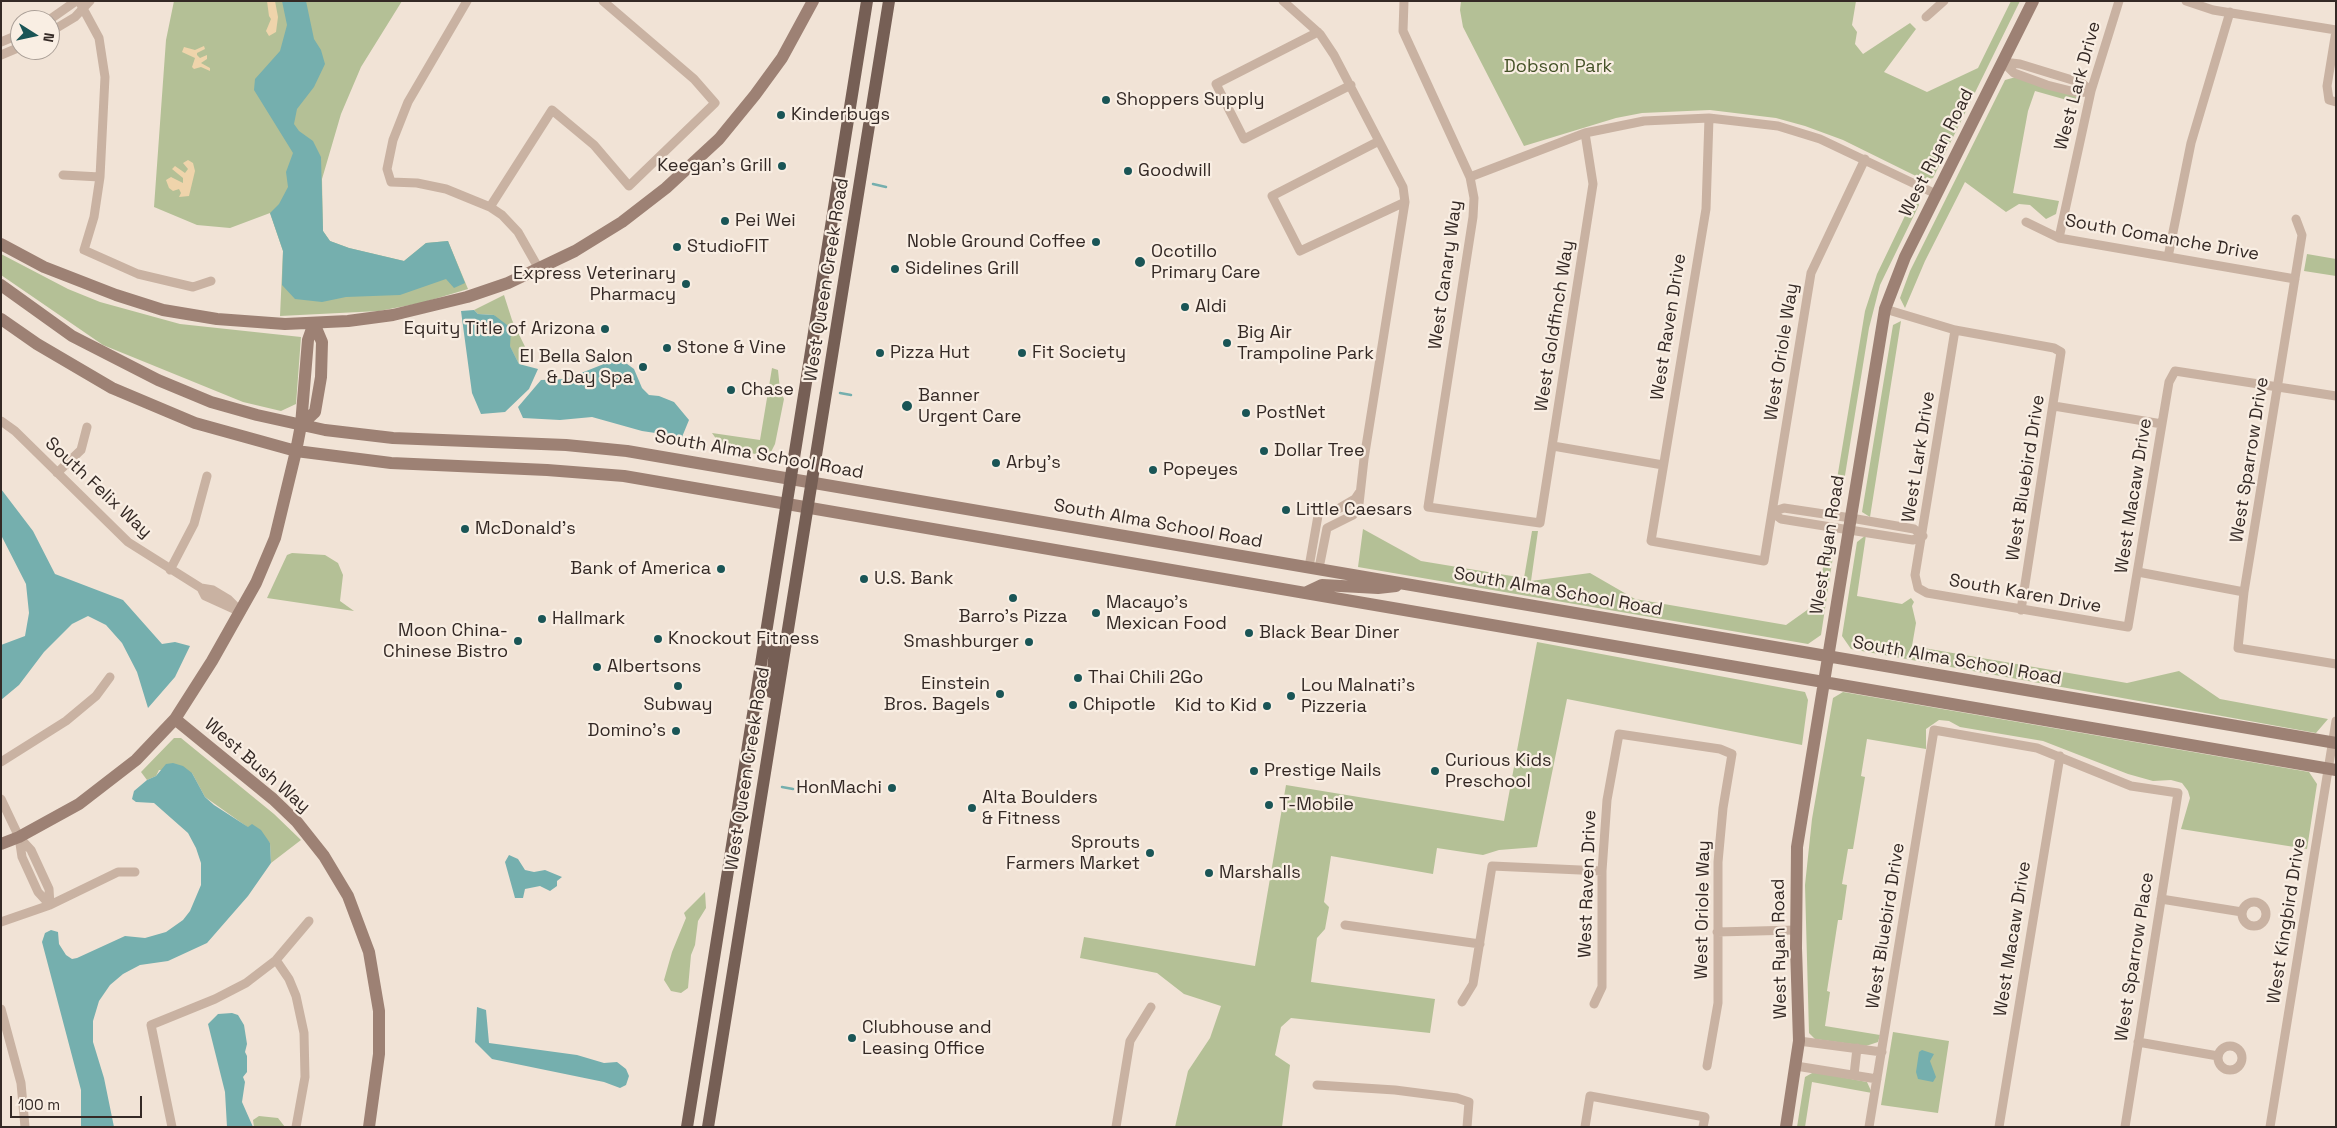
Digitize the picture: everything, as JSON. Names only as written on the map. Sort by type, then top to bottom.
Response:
[{"type":"main road","points":[[1,244],[66,276],[116,295],[163,310],[240,322],[314,323],[371,319],[444,304],[486,291],[575,251],[622,222],[652,200],[701,157],[735,120],[766,80],[794,38],[813,1]]},
{"type":"main road","name":"West Queen Creek Road","points":[[687,1127],[867,1]]},
{"type":"main road","name":"West Queen Creek Road","points":[[708,1127],[888,1]]},
{"type":"main road","name":"West Ryan Road","points":[[1786,1127],[1799,1042],[1796,930],[1797,847],[1885,309],[1905,257],[2033,1]]},
{"type":"main road","name":"South Alma School Road","points":[[1,285],[72,336],[158,380],[211,402],[301,425],[392,438],[606,448],[1412,584],[2334,743]]},
{"type":"main road","points":[[1,319],[51,352],[112,388],[196,422],[296,451],[390,464],[604,474],[2332,769]]},
{"type":"main road","points":[[1,844],[58,817],[95,793],[136,760],[175,719],[208,669],[263,570],[275,538],[301,425],[315,412],[321,377],[322,342],[314,323]]},
{"type":"main road","points":[[1305,593],[1322,585],[1378,588],[1412,584]]},
{"type":"main road","points":[[765,639],[771,642],[775,649],[771,690],[772,732]]},
{"type":"main road","name":"West Bush Way","points":[[175,719],[273,799],[297,822],[324,856],[351,902],[369,952],[379,1012],[379,1054],[369,1127]]},
{"type":"street","points":[[60,14],[79,4],[90,1]]},
{"type":"street","points":[[468,1],[408,102],[393,140],[387,169],[391,182],[418,183],[446,190],[490,207],[502,215],[518,232],[538,269]]},
{"type":"street","points":[[1283,1],[1318,32],[1334,54],[1403,187],[1405,202],[1359,493],[1359,504],[1353,515],[1326,528],[1314,568]]},
{"type":"street","name":"West Canary Way","points":[[1404,1],[1403,31],[1470,177],[1474,198],[1473,218],[1428,507],[1540,523]]},
{"type":"street","points":[[1926,17],[1944,1]]},
{"type":"street","name":"West Lark Drive","points":[[2059,238],[2092,91],[2119,1]]},
{"type":"street","points":[[2186,1],[2230,12],[2336,30],[2327,86],[2332,101]]},
{"type":"street","points":[[490,207],[552,110],[594,145],[629,186],[715,103],[694,79],[603,2]]},
{"type":"street","points":[[60,27],[67,23],[79,4]]},
{"type":"street","points":[[79,4],[99,38],[105,77],[100,178],[94,217],[84,250],[138,274],[193,287],[212,282]]},
{"type":"street","points":[[2168,256],[2195,127],[2230,12]]},
{"type":"street","points":[[1318,32],[1216,84],[1244,139],[1351,85]]},
{"type":"street","points":[[2003,62],[2014,73],[2047,85],[2079,93],[2092,91]]},
{"type":"street","points":[[1470,177],[1586,134],[1644,121],[1709,118],[1778,126],[1820,139],[1936,194]]},
{"type":"street","name":"West Raven Drive","points":[[1709,118],[1706,209],[1650,542],[1764,561]]},
{"type":"street","name":"West Goldfinch Way","points":[[1540,523],[1593,184],[1586,134]]},
{"type":"street","points":[[1379,141],[1272,196],[1300,251],[1405,202]]},
{"type":"street","name":"West Oriole Way","points":[[1764,561],[1811,273],[1865,159]]},
{"type":"street","points":[[63,175],[100,178]]},
{"type":"street","name":"West Sparrow Drive","points":[[2296,220],[2302,235],[2279,386],[2244,592],[2238,648],[2336,664]]},
{"type":"street","name":"South Comanche Drive","points":[[2026,222],[2059,238],[2295,279]]},
{"type":"street","points":[[1885,309],[1955,330]]},
{"type":"street","name":"West Lark Drive","points":[[1918,588],[1915,575],[1923,536],[1955,330]]},
{"type":"street","name":"West Bluebird Drive","points":[[1955,330],[2054,348],[2061,352],[2021,610]]},
{"type":"street","name":"West Macaw Drive","points":[[2128,627],[2169,382],[2175,371],[2279,386]]},
{"type":"street","points":[[2279,386],[2336,396]]},
{"type":"street","points":[[2054,406],[2162,424]]},
{"type":"street","name":"South Felix Way","points":[[1,421],[15,431],[128,542],[170,570],[202,588],[212,590],[228,599],[241,612]]},
{"type":"street","points":[[57,473],[81,450],[87,428]]},
{"type":"street","points":[[1553,446],[1663,465]]},
{"type":"street","points":[[170,570],[194,524],[207,476]]},
{"type":"street","points":[[1314,568],[1318,510],[1338,509],[1355,499],[1359,493]]},
{"type":"street","points":[[1772,512],[1781,519],[1849,524],[1913,540],[1923,536]]},
{"type":"street","points":[[2138,572],[2244,592]]},
{"type":"street","name":"South Karen Drive","points":[[1918,588],[1927,593],[2128,627]]},
{"type":"street","points":[[1,762],[66,721],[96,696],[110,676]]},
{"type":"street","name":"West Kingbird Drive","points":[[2270,1127],[2332,769],[2336,721]]},
{"type":"street","name":"West Bluebird Drive","points":[[1869,1127],[1934,730],[2037,748],[2060,756]]},
{"type":"street","name":"West Raven Drive","points":[[1594,1004],[1602,986],[1602,871],[1607,800],[1619,734]]},
{"type":"street","name":"West Oriole Way","points":[[1619,734],[1720,748],[1732,754],[1723,808],[1718,862],[1718,1004],[1707,1066]]},
{"type":"street","name":"West Macaw Drive","points":[[1999,1127],[2060,756]]},
{"type":"street","name":"West Sparrow Place","points":[[2060,756],[2131,786],[2178,793],[2125,1127]]},
{"type":"street","points":[[1,799],[19,837],[31,850],[49,889],[50,905]]},
{"type":"street","points":[[1462,1002],[1473,984],[1492,866],[1602,871]]},
{"type":"street","points":[[1,922],[50,905],[118,872],[136,872]]},
{"type":"street","points":[[2162,899],[2242,912]]},
{"type":"street","points":[[172,1127],[151,1025],[216,999],[246,983],[276,960],[309,921]]},
{"type":"street","points":[[1345,925],[1480,944]]},
{"type":"street","points":[[1717,932],[1796,930]]},
{"type":"street","points":[[276,960],[289,979],[296,996],[304,1033],[305,1077],[296,1127]]},
{"type":"street","points":[[1116,1127],[1130,1041],[1152,1007]]},
{"type":"street","points":[[1,1009],[20,1083],[25,1127]]},
{"type":"street","points":[[1799,1042],[1882,1052]]},
{"type":"street","points":[[2138,1042],[2218,1056]]},
{"type":"street","points":[[1854,1075],[1857,1048]]},
{"type":"street","points":[[1796,1066],[1878,1079]]},
{"type":"street","points":[[1317,1085],[1395,1090],[1457,1098],[1469,1102],[1467,1127]]},
{"type":"street","points":[[1585,1127],[1590,1096],[1704,1122]]},
{"type":"green space","points":[[174,1],[402,1],[361,67],[341,114],[322,179],[323,231],[330,241],[349,248],[404,261],[426,243],[448,241],[468,289],[421,303],[379,311],[280,316],[283,251],[270,213],[230,228],[197,225],[154,207],[166,40]]},
{"type":"green space","name":"Dobson Park","points":[[1461,1],[1856,1],[1852,25],[1857,32],[1855,44],[1863,54],[1910,23],[1916,29],[1884,72],[1927,92],[1978,68],[2011,1],[2020,1],[1933,178],[1924,180],[1843,140],[1805,126],[1776,118],[1710,110],[1642,113],[1616,118],[1524,146],[1463,27],[1460,10]]},
{"type":"green space","points":[[2016,77],[2078,97],[2081,104],[2035,91],[2028,111],[2013,193],[2059,201],[2056,214],[2046,219],[2030,205],[2019,204],[2006,212],[1965,182],[1925,261],[1905,308],[1900,298],[1910,271],[2005,80]]},
{"type":"green space","points":[[1915,195],[1919,205],[1880,285],[1869,328],[1840,506],[1832,509],[1865,311],[1877,274]]},
{"type":"green space","points":[[1,254],[68,289],[100,302],[180,324],[301,337],[296,404],[281,411],[243,402],[103,345],[1,275]]},
{"type":"green space","points":[[2307,254],[2336,259],[2336,276],[2304,271]]},
{"type":"green space","points":[[504,295],[512,320],[531,359],[519,364],[494,315],[478,314],[474,310]]},
{"type":"green space","points":[[1901,321],[1870,517],[1862,512],[1893,325]]},
{"type":"green space","points":[[772,368],[778,370],[780,390],[784,399],[775,444],[771,452],[760,455],[722,447],[712,433],[760,440]]},
{"type":"green space","points":[[1363,529],[1421,561],[1524,578],[1532,531],[1538,531],[1531,581],[1590,573],[1635,599],[1786,625],[1817,603],[1829,532],[1836,537],[1821,635],[1808,644],[1358,567]]},
{"type":"green space","points":[[1866,535],[1857,596],[1902,604],[1911,598],[1914,602],[1912,606],[1916,623],[1912,646],[2127,683],[2179,671],[2220,699],[2328,719],[2316,733],[1851,649],[1842,636],[1857,542]]},
{"type":"green space","points":[[292,553],[325,555],[338,563],[343,575],[340,601],[354,611],[267,598],[287,555]]},
{"type":"green space","points":[[1537,642],[1805,692],[1808,700],[1802,745],[1567,699],[1537,847],[1499,850],[1483,855],[1437,848],[1433,874],[1331,856],[1324,902],[1329,907],[1325,929],[1317,938],[1311,982],[1435,999],[1430,1033],[1291,1018],[1281,1027],[1275,1055],[1290,1065],[1282,1127],[1175,1127],[1188,1071],[1210,1038],[1221,1006],[1184,994],[1157,973],[1080,958],[1084,937],[1255,966],[1286,785],[1504,821]]},
{"type":"green space","points":[[1843,692],[2309,772],[2317,784],[2307,849],[2181,829],[2190,798],[2188,791],[2182,783],[2171,780],[2153,781],[2128,774],[2043,741],[1960,727],[1949,721],[1939,720],[1926,729],[1926,749],[1867,739],[1861,776],[1865,777],[1853,849],[1848,849],[1842,884],[1847,885],[1842,920],[1838,920],[1827,991],[1830,992],[1825,1026],[1880,1035],[1878,1042],[1866,1046],[1815,1039],[1809,1033],[1805,885],[1812,819],[1833,698]]},
{"type":"green space","points":[[174,738],[181,738],[274,814],[301,840],[271,863],[270,843],[205,797],[192,773],[159,770],[156,776],[147,780],[141,772]]},
{"type":"green space","points":[[705,892],[706,908],[698,921],[695,945],[691,955],[688,988],[681,993],[671,991],[664,980],[672,952],[686,918],[684,913]]},
{"type":"green space","points":[[1893,1032],[1949,1041],[1938,1113],[1881,1105]]},
{"type":"green space","points":[[1814,1072],[1867,1082],[1872,1093],[1812,1082],[1805,1127],[1797,1127],[1805,1077]]},
{"type":"green space","points":[[259,1116],[278,1118],[285,1127],[254,1127],[253,1120]]},
{"type":"sand","points":[[267,1],[275,1],[278,17],[276,32],[269,36],[266,31],[271,19]]},
{"type":"sand","points":[[204,46],[205,49],[197,53],[197,55],[200,58],[207,55],[207,59],[201,63],[210,68],[210,71],[201,67],[194,69],[192,67],[195,58],[182,52],[184,47],[195,50]]},
{"type":"sand","points":[[188,160],[193,163],[195,171],[189,196],[179,197],[181,193],[179,189],[173,191],[169,188],[166,180],[171,177],[183,183],[183,178],[172,169],[175,166],[185,173],[188,169],[183,163]]},
{"type":"water","points":[[282,1],[306,1],[314,39],[321,50],[325,64],[314,87],[297,109],[294,124],[299,131],[313,141],[321,157],[323,231],[330,241],[349,248],[404,261],[426,243],[448,241],[465,283],[454,288],[446,279],[400,295],[346,297],[322,302],[295,299],[282,285],[283,251],[270,213],[279,204],[288,187],[286,172],[293,153],[254,90],[255,79],[280,51],[287,25]]},
{"type":"water","points":[[474,310],[478,314],[494,315],[511,328],[510,346],[519,364],[538,369],[529,389],[505,412],[481,414],[472,393],[461,311]]},
{"type":"water","points":[[619,358],[634,369],[642,388],[649,395],[659,396],[674,402],[689,420],[682,437],[642,431],[592,417],[560,420],[523,418],[518,407],[541,380],[566,379]]},
{"type":"water","points":[[1,489],[33,531],[55,574],[123,600],[162,644],[175,642],[190,646],[175,677],[148,708],[137,672],[122,643],[106,625],[88,616],[72,624],[44,652],[19,685],[1,700],[1,645],[25,636],[29,613],[26,584],[1,535]]},
{"type":"water","points":[[173,763],[183,766],[192,773],[205,797],[214,805],[248,827],[252,824],[261,830],[270,843],[271,863],[248,896],[207,943],[168,961],[140,965],[123,974],[110,985],[99,1001],[93,1021],[93,1042],[104,1078],[114,1127],[81,1127],[81,1090],[42,942],[45,933],[51,930],[58,932],[59,944],[66,955],[72,959],[77,958],[125,936],[145,938],[166,932],[183,920],[190,911],[201,885],[201,863],[196,848],[188,833],[154,803],[136,802],[132,799],[134,791],[147,780],[156,776],[166,764]]},
{"type":"water","points":[[509,855],[518,859],[525,870],[534,872],[545,870],[562,877],[557,881],[557,886],[550,891],[540,886],[525,889],[523,898],[515,898],[505,862]]},
{"type":"water","points":[[477,1007],[486,1010],[489,1043],[577,1055],[604,1063],[617,1062],[626,1069],[629,1076],[626,1085],[620,1088],[604,1082],[492,1059],[475,1042]]},
{"type":"water","points":[[232,1013],[238,1015],[244,1025],[247,1044],[245,1052],[247,1056],[247,1072],[243,1077],[245,1082],[242,1102],[253,1127],[227,1127],[225,1092],[208,1024],[218,1014]]},
{"type":"water","points":[[1922,1050],[1934,1054],[1930,1061],[1936,1077],[1933,1082],[1918,1079],[1916,1072],[1919,1052]]},
{"type":"waterway","points":[[873,184],[886,187]]},
{"type":"waterway","points":[[840,393],[851,395]]},
{"type":"waterway","points":[[782,787],[793,789]]},
{"type":"place","name":"Shoppers Supply","points":[[1106,100]]},
{"type":"place","name":"Kinderbugs","points":[[781,115]]},
{"type":"place","name":"Keegan's Grill","points":[[782,166]]},
{"type":"place","name":"Goodwill","points":[[1128,171]]},
{"type":"place","name":"Pei Wei","points":[[725,221]]},
{"type":"place","name":"Noble Ground Coffee","points":[[1096,242]]},
{"type":"place","name":"StudioFIT","points":[[677,247]]},
{"type":"place","name":"Ocotillo Primary Care","points":[[1140,262]]},
{"type":"place","name":"Sidelines Grill","points":[[895,269]]},
{"type":"place","name":"Express Veterinary Pharmacy","points":[[686,284]]},
{"type":"place","name":"Aldi","points":[[1185,307]]},
{"type":"place","name":"Equity Title of Arizona","points":[[605,329]]},
{"type":"place","name":"Big Air Trampoline Park","points":[[1227,343]]},
{"type":"place","name":"Stone & Vine","points":[[667,348]]},
{"type":"place","name":"Pizza Hut","points":[[880,353]]},
{"type":"place","name":"Fit Society","points":[[1022,353]]},
{"type":"place","name":"El Bella Salon & Day Spa","points":[[643,367]]},
{"type":"place","name":"Chase","points":[[731,390]]},
{"type":"place","name":"Banner Urgent Care","points":[[907,406]]},
{"type":"place","name":"PostNet","points":[[1246,413]]},
{"type":"place","name":"Dollar Tree","points":[[1264,451]]},
{"type":"place","name":"Arby's","points":[[996,463]]},
{"type":"place","name":"Popeyes","points":[[1153,470]]},
{"type":"place","name":"Little Caesars","points":[[1286,510]]},
{"type":"place","name":"McDonald's","points":[[465,529]]},
{"type":"place","name":"Bank of America","points":[[721,569]]},
{"type":"place","name":"U.S. Bank","points":[[864,579]]},
{"type":"place","name":"Barro's Pizza","points":[[1013,598]]},
{"type":"place","name":"Macayo's Mexican Food","points":[[1096,613]]},
{"type":"place","name":"Hallmark","points":[[542,619]]},
{"type":"place","name":"Black Bear Diner","points":[[1249,633]]},
{"type":"place","name":"Knockout Fitness","points":[[658,639]]},
{"type":"place","name":"Moon China- Chinese Bistro","points":[[518,641]]},
{"type":"place","name":"Smashburger","points":[[1029,642]]},
{"type":"place","name":"Albertsons","points":[[597,667]]},
{"type":"place","name":"Thai Chili 2Go","points":[[1078,678]]},
{"type":"place","name":"Subway","points":[[678,686]]},
{"type":"place","name":"Einstein Bros. Bagels","points":[[1000,694]]},
{"type":"place","name":"Lou Malnati's Pizzeria","points":[[1291,696]]},
{"type":"place","name":"Chipotle","points":[[1073,705]]},
{"type":"place","name":"Kid to Kid","points":[[1267,706]]},
{"type":"place","name":"Domino's","points":[[676,731]]},
{"type":"place","name":"Prestige Nails","points":[[1254,771]]},
{"type":"place","name":"Curious Kids Preschool","points":[[1435,771]]},
{"type":"place","name":"HonMachi","points":[[892,788]]},
{"type":"place","name":"T-Mobile","points":[[1269,805]]},
{"type":"place","name":"Alta Boulders & Fitness","points":[[972,808]]},
{"type":"place","name":"Sprouts Farmers Market","points":[[1150,853]]},
{"type":"place","name":"Marshalls","points":[[1209,873]]},
{"type":"place","name":"Clubhouse and Leasing Office","points":[[852,1038]]}]
